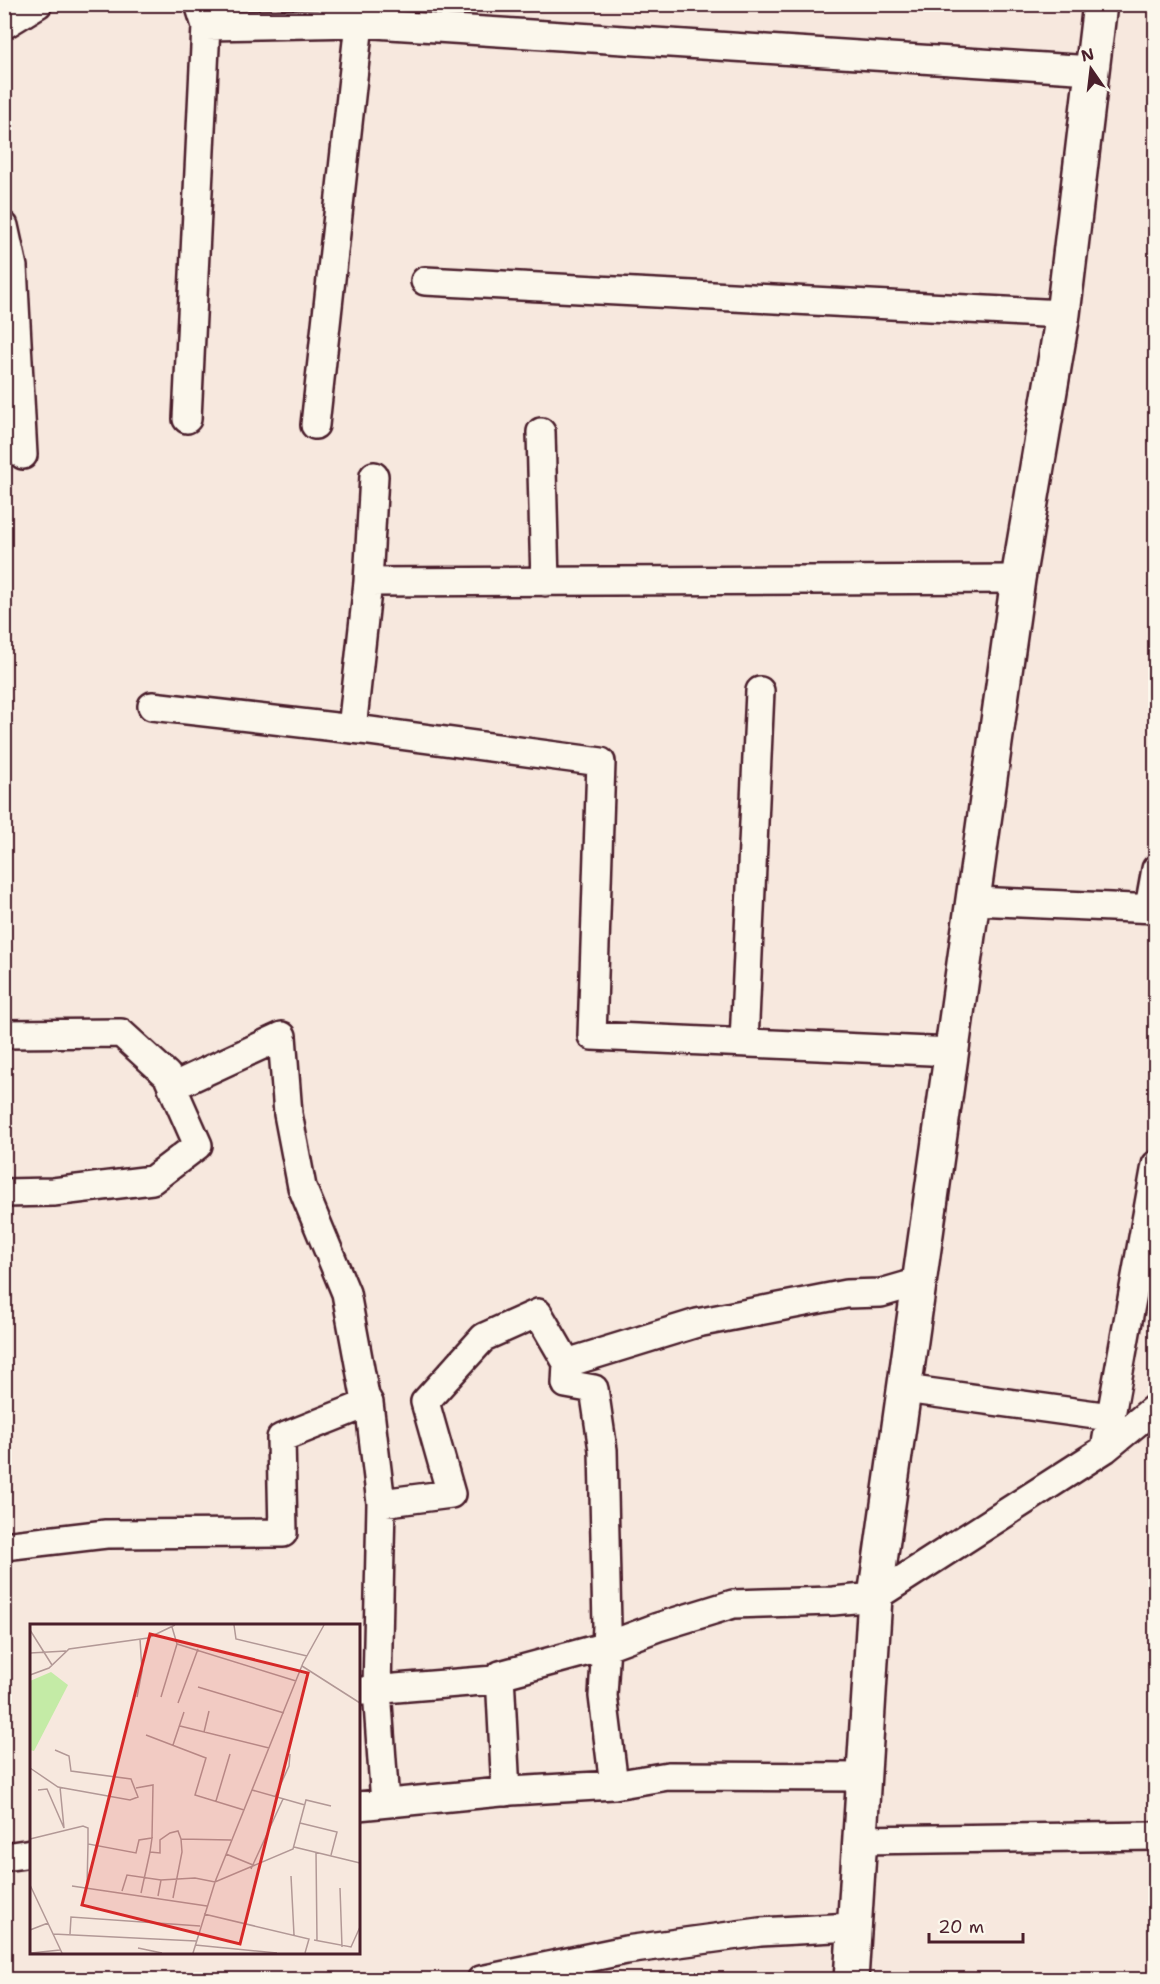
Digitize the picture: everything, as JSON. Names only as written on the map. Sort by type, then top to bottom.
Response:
[{"type":"street","points":[[4,25],[38,4]]},
{"type":"street","points":[[850,1980],[875,1597],[975,901],[1018,579],[1063,314],[1100,4]]},
{"type":"street","points":[[187,419],[203,15],[1092,70]]},
{"type":"street","points":[[315,425],[359,23]]},
{"type":"street","points":[[4,226],[14,267],[23,455]]},
{"type":"street","points":[[425,280],[1063,314]]},
{"type":"street","points":[[541,432],[545,582]]},
{"type":"street","points":[[352,729],[368,582],[374,476]]},
{"type":"street","points":[[368,582],[1018,579]]},
{"type":"street","points":[[744,1042],[760,691]]},
{"type":"street","points":[[152,706],[352,729],[601,762],[592,1036],[953,1052]]},
{"type":"street","points":[[975,901],[1152,909],[1155,869]]},
{"type":"street","points":[[4,1034],[121,1033],[167,1075],[198,1145],[152,1180],[53,1192],[4,1193]]},
{"type":"street","points":[[172,1087],[282,1036],[288,1114],[302,1187],[346,1293],[365,1396],[369,1403],[381,1503],[368,1690],[385,1803]]},
{"type":"street","points":[[1105,1449],[1155,1165]]},
{"type":"street","points":[[567,1363],[697,1323],[846,1294],[881,1293],[919,1282]]},
{"type":"street","points":[[381,1503],[451,1494],[425,1402],[484,1337],[538,1313],[567,1363],[566,1384],[594,1389],[601,1440],[607,1646],[603,1696],[614,1785]]},
{"type":"street","points":[[905,1389],[1110,1417]]},
{"type":"street","points":[[4,1546],[106,1534],[283,1533],[281,1438],[369,1403]]},
{"type":"street","points":[[368,1690],[494,1680],[500,1675],[607,1646],[658,1627],[733,1604],[833,1601],[875,1597],[1105,1449],[1155,1407]]},
{"type":"street","points":[[500,1675],[506,1791]]},
{"type":"street","points":[[360,1806],[506,1791],[614,1785],[668,1776],[863,1777]]},
{"type":"street","points":[[859,1840],[1155,1836]]},
{"type":"street","points":[[5,1856],[30,1853]]},
{"type":"street","points":[[481,1980],[626,1950],[760,1932],[852,1927]]}]
